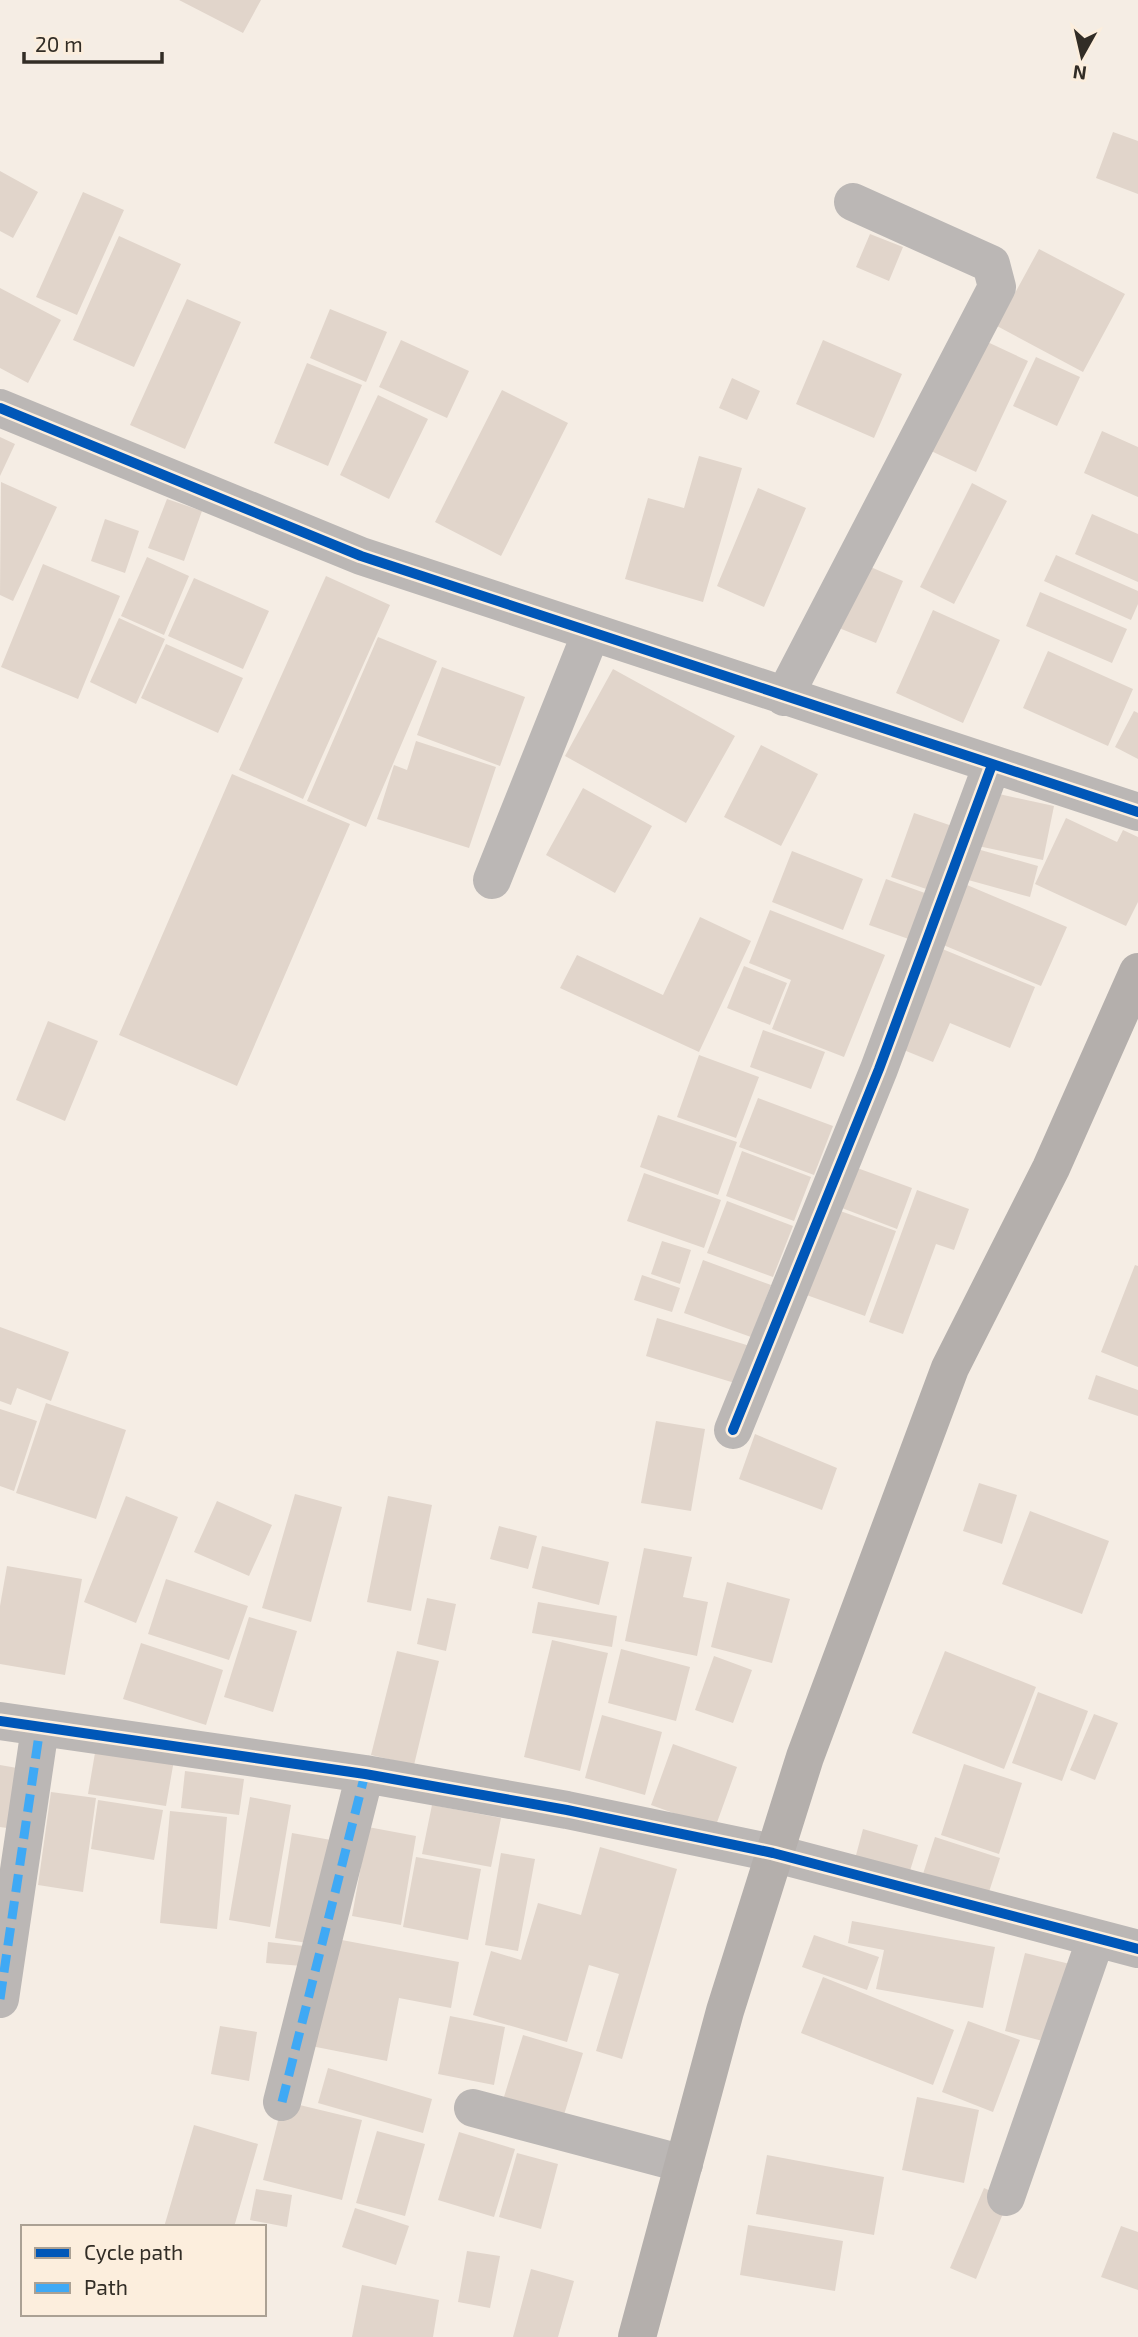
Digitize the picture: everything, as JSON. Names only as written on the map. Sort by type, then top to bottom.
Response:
[{"type":"main road","points":[[636,2337],[725,2011],[805,1757],[950,1368],[1051,1168],[1138,972]]},
{"type":"street","points":[[784,697],[997,287],[991,264],[853,202]]},
{"type":"street","points":[[0,408],[360,556],[1138,812]]},
{"type":"street","points":[[492,880],[591,633]]},
{"type":"street","points":[[733,1430],[879,1069],[992,765]]},
{"type":"street","points":[[0,1721],[365,1774],[567,1810],[774,1853],[1138,1949]]},
{"type":"street","points":[[0,1999],[40,1728]]},
{"type":"street","points":[[282,2102],[365,1774]]},
{"type":"street","points":[[1006,2197],[1096,1938]]},
{"type":"street","points":[[473,2108],[684,2164]]},
{"type":"building","points":[[179,0],[261,0],[243,33]]},
{"type":"building","points":[[1113,132],[1138,141],[1138,194],[1096,178]]},
{"type":"building","points":[[0,171],[38,192],[13,238],[0,231]]},
{"type":"building","points":[[83,192],[124,210],[77,315],[36,297]]},
{"type":"building","points":[[870,234],[903,247],[889,281],[856,267]]},
{"type":"building","points":[[119,236],[181,264],[134,367],[73,340]]},
{"type":"building","points":[[1039,249],[1125,294],[1083,372],[997,326]]},
{"type":"building","points":[[0,288],[61,320],[28,383],[0,368]]},
{"type":"building","points":[[187,299],[241,322],[185,449],[130,425]]},
{"type":"building","points":[[330,309],[387,332],[366,382],[310,358]]},
{"type":"building","points":[[981,339],[1028,361],[976,472],[929,450]]},
{"type":"building","points":[[401,340],[469,371],[447,418],[379,387]]},
{"type":"building","points":[[823,340],[902,374],[874,438],[796,404]]},
{"type":"building","points":[[1036,357],[1080,377],[1057,426],[1013,406]]},
{"type":"building","points":[[307,363],[362,385],[328,466],[274,443]]},
{"type":"building","points":[[732,378],[760,391],[747,420],[719,408]]},
{"type":"building","points":[[502,390],[568,423],[501,556],[435,522]]},
{"type":"building","points":[[378,395],[428,419],[389,499],[340,475]]},
{"type":"building","points":[[1102,431],[1138,447],[1138,497],[1084,473]]},
{"type":"building","points":[[0,437],[15,444],[0,476]]},
{"type":"building","points":[[699,456],[742,468],[703,602],[625,579],[648,498],[684,508]]},
{"type":"building","points":[[1,482],[57,507],[13,601],[0,595]]},
{"type":"building","points":[[972,483],[1007,501],[954,604],[920,587]]},
{"type":"building","points":[[758,488],[806,508],[764,607],[717,586]]},
{"type":"building","points":[[167,499],[202,511],[184,561],[148,548]]},
{"type":"building","points":[[1092,514],[1138,534],[1138,582],[1075,554]]},
{"type":"building","points":[[105,519],[139,531],[125,573],[91,561]]},
{"type":"building","points":[[1056,555],[1138,591],[1138,604],[1131,620],[1044,581]]},
{"type":"building","points":[[147,557],[189,576],[164,635],[121,616]]},
{"type":"building","points":[[43,564],[120,596],[78,699],[1,667]]},
{"type":"building","points":[[866,565],[903,581],[876,643],[839,628]]},
{"type":"building","points":[[326,576],[390,605],[303,799],[239,770]]},
{"type":"building","points":[[194,578],[269,611],[243,669],[168,636]]},
{"type":"building","points":[[1040,592],[1127,629],[1112,663],[1026,626]]},
{"type":"building","points":[[933,610],[1000,640],[963,723],[896,693]]},
{"type":"building","points":[[119,618],[165,639],[136,704],[90,682]]},
{"type":"building","points":[[378,637],[437,661],[366,827],[307,801]]},
{"type":"building","points":[[166,644],[243,678],[218,733],[141,698]]},
{"type":"building","points":[[1048,651],[1133,689],[1108,746],[1023,708]]},
{"type":"building","points":[[442,667],[525,697],[500,766],[417,735]]},
{"type":"building","points":[[613,669],[735,736],[686,823],[565,756]]},
{"type":"building","points":[[1134,711],[1138,713],[1138,759],[1115,747]]},
{"type":"building","points":[[416,741],[496,767],[469,848],[377,819],[394,765],[407,770]]},
{"type":"building","points":[[761,745],[818,774],[781,846],[724,817]]},
{"type":"building","points":[[232,774],[350,824],[237,1086],[119,1035]]},
{"type":"building","points":[[583,788],[652,826],[615,893],[546,855]]},
{"type":"building","points":[[990,792],[1054,806],[1043,860],[978,846]]},
{"type":"building","points":[[914,813],[964,830],[941,894],[891,877]]},
{"type":"building","points":[[1066,818],[1117,842],[1123,830],[1138,837],[1138,902],[1126,926],[1035,884]]},
{"type":"building","points":[[970,847],[1038,866],[1030,897],[961,878]]},
{"type":"building","points":[[792,851],[863,879],[843,930],[772,902]]},
{"type":"building","points":[[886,879],[936,897],[920,943],[869,925]]},
{"type":"building","points":[[967,885],[1067,927],[1041,986],[941,944]]},
{"type":"building","points":[[770,910],[885,955],[844,1057],[772,1029],[791,980],[749,963]]},
{"type":"building","points":[[700,917],[751,941],[699,1052],[560,988],[577,955],[663,995]]},
{"type":"building","points":[[935,946],[1035,987],[1010,1048],[950,1023],[933,1062],[894,1046]]},
{"type":"building","points":[[744,966],[787,983],[770,1025],[727,1008]]},
{"type":"building","points":[[48,1021],[98,1041],[65,1121],[16,1100]]},
{"type":"building","points":[[763,1030],[825,1052],[811,1089],[750,1067]]},
{"type":"building","points":[[699,1055],[759,1077],[736,1138],[677,1117]]},
{"type":"building","points":[[758,1098],[833,1126],[814,1175],[739,1147]]},
{"type":"building","points":[[658,1115],[737,1142],[718,1195],[640,1167]]},
{"type":"building","points":[[742,1151],[811,1177],[794,1221],[726,1196]]},
{"type":"building","points":[[849,1165],[912,1188],[897,1229],[834,1205]]},
{"type":"building","points":[[644,1173],[721,1200],[704,1248],[627,1221]]},
{"type":"building","points":[[917,1190],[969,1209],[954,1250],[936,1244],[903,1334],[869,1322]]},
{"type":"building","points":[[727,1201],[793,1226],[773,1277],[707,1253]]},
{"type":"building","points":[[832,1208],[896,1231],[865,1316],[801,1293]]},
{"type":"building","points":[[662,1241],[691,1250],[680,1284],[651,1274]]},
{"type":"building","points":[[703,1260],[771,1285],[751,1337],[684,1313]]},
{"type":"building","points":[[1135,1265],[1138,1266],[1138,1367],[1101,1352]]},
{"type":"building","points":[[642,1275],[680,1288],[672,1312],[634,1300]]},
{"type":"building","points":[[657,1318],[750,1346],[738,1384],[646,1356]]},
{"type":"building","points":[[0,1327],[69,1352],[51,1401],[17,1388],[11,1405],[0,1401]]},
{"type":"building","points":[[1096,1375],[1138,1390],[1138,1416],[1088,1399]]},
{"type":"building","points":[[46,1403],[126,1430],[96,1519],[16,1493]]},
{"type":"building","points":[[0,1409],[37,1421],[14,1491],[0,1486]]},
{"type":"building","points":[[656,1421],[705,1429],[691,1511],[641,1503]]},
{"type":"building","points":[[755,1434],[837,1468],[822,1510],[739,1479]]},
{"type":"building","points":[[979,1483],[1017,1495],[1002,1544],[963,1531]]},
{"type":"building","points":[[295,1494],[342,1507],[311,1622],[262,1608]]},
{"type":"building","points":[[126,1496],[178,1517],[136,1623],[84,1602]]},
{"type":"building","points":[[388,1496],[432,1505],[411,1611],[367,1602]]},
{"type":"building","points":[[217,1501],[272,1525],[249,1576],[194,1552]]},
{"type":"building","points":[[1030,1511],[1109,1541],[1082,1614],[1002,1584]]},
{"type":"building","points":[[499,1526],[537,1536],[528,1569],[490,1559]]},
{"type":"building","points":[[542,1546],[609,1562],[599,1605],[532,1588]]},
{"type":"building","points":[[644,1548],[692,1557],[683,1597],[708,1602],[697,1656],[625,1641]]},
{"type":"building","points":[[7,1566],[82,1579],[65,1675],[0,1664],[0,1606]]},
{"type":"building","points":[[166,1579],[248,1606],[229,1660],[148,1634]]},
{"type":"building","points":[[727,1582],[790,1599],[772,1663],[711,1647]]},
{"type":"building","points":[[427,1598],[456,1604],[446,1651],[417,1644]]},
{"type":"building","points":[[538,1602],[617,1616],[612,1647],[532,1633]]},
{"type":"building","points":[[249,1617],[297,1631],[273,1712],[224,1697]]},
{"type":"building","points":[[552,1640],[608,1653],[580,1771],[524,1757]]},
{"type":"building","points":[[141,1643],[223,1670],[206,1725],[123,1699]]},
{"type":"building","points":[[621,1649],[690,1667],[676,1721],[608,1703]]},
{"type":"building","points":[[397,1651],[439,1661],[414,1765],[371,1755]]},
{"type":"building","points":[[945,1651],[1036,1687],[1004,1769],[912,1733]]},
{"type":"building","points":[[714,1656],[752,1670],[733,1723],[695,1710]]},
{"type":"building","points":[[1038,1692],[1088,1711],[1062,1781],[1012,1763]]},
{"type":"building","points":[[1094,1714],[1118,1723],[1095,1780],[1070,1770]]},
{"type":"building","points":[[602,1715],[662,1732],[645,1795],[585,1778]]},
{"type":"building","points":[[673,1744],[737,1767],[715,1828],[651,1805]]},
{"type":"building","points":[[96,1747],[174,1760],[166,1806],[88,1794]]},
{"type":"building","points":[[964,1764],[1022,1783],[999,1854],[941,1835]]},
{"type":"building","points":[[0,1765],[23,1769],[14,1829],[0,1827]]},
{"type":"building","points":[[185,1771],[244,1779],[239,1815],[181,1808]]},
{"type":"building","points":[[51,1792],[96,1798],[83,1892],[38,1885]]},
{"type":"building","points":[[250,1797],[291,1805],[270,1927],[229,1920]]},
{"type":"building","points":[[98,1800],[163,1810],[154,1860],[91,1849]]},
{"type":"building","points":[[432,1805],[501,1818],[491,1867],[422,1854]]},
{"type":"building","points":[[170,1811],[227,1817],[217,1929],[160,1923]]},
{"type":"building","points":[[368,1827],[416,1836],[401,1925],[352,1916]]},
{"type":"building","points":[[863,1829],[918,1845],[909,1874],[855,1859]]},
{"type":"building","points":[[292,1833],[331,1840],[314,1944],[275,1938]]},
{"type":"building","points":[[935,1837],[1000,1858],[987,1898],[922,1877]]},
{"type":"building","points":[[600,1847],[677,1869],[622,2059],[596,2051],[619,1974],[589,1965],[567,2042],[473,2015],[491,1951],[521,1960],[538,1903],[581,1915]]},
{"type":"building","points":[[501,1853],[535,1859],[518,1951],[485,1945]]},
{"type":"building","points":[[416,1857],[481,1869],[468,1940],[403,1927]]},
{"type":"building","points":[[852,1921],[995,1947],[983,2008],[876,1989],[884,1950],[848,1943]]},
{"type":"building","points":[[814,1935],[879,1957],[867,1990],[802,1967]]},
{"type":"building","points":[[331,1938],[459,1962],[451,2008],[399,1998],[387,2061],[311,2046]]},
{"type":"building","points":[[268,1942],[304,1946],[302,1966],[266,1963]]},
{"type":"building","points":[[1025,1953],[1074,1965],[1054,2044],[1005,2031]]},
{"type":"building","points":[[823,1977],[954,2030],[933,2085],[801,2033]]},
{"type":"building","points":[[450,2016],[505,2027],[494,2085],[438,2074]]},
{"type":"building","points":[[968,2021],[1020,2040],[993,2112],[942,2092]]},
{"type":"building","points":[[220,2026],[257,2032],[249,2081],[211,2074]]},
{"type":"building","points":[[523,2035],[583,2053],[563,2118],[503,2100]]},
{"type":"building","points":[[328,2068],[432,2099],[423,2133],[318,2103]]},
{"type":"building","points":[[917,2097],[979,2110],[964,2183],[902,2170]]},
{"type":"building","points":[[283,2101],[362,2120],[342,2200],[263,2180]]},
{"type":"building","points":[[194,2125],[258,2144],[235,2225],[165,2225]]},
{"type":"building","points":[[377,2131],[425,2144],[405,2216],[356,2203]]},
{"type":"building","points":[[459,2132],[515,2149],[494,2217],[438,2200]]},
{"type":"building","points":[[517,2153],[558,2164],[541,2229],[499,2217]]},
{"type":"building","points":[[767,2155],[884,2177],[874,2235],[756,2214]]},
{"type":"building","points":[[984,2188],[1009,2199],[976,2279],[950,2268]]},
{"type":"building","points":[[256,2189],[292,2195],[287,2227],[250,2220]]},
{"type":"building","points":[[355,2208],[409,2226],[396,2265],[342,2247]]},
{"type":"building","points":[[748,2225],[843,2241],[835,2291],[740,2275]]},
{"type":"building","points":[[1121,2226],[1138,2232],[1138,2290],[1101,2277]]},
{"type":"building","points":[[467,2251],[500,2256],[490,2308],[458,2302]]},
{"type":"building","points":[[531,2269],[574,2281],[558,2337],[513,2337]]},
{"type":"building","points":[[362,2285],[439,2300],[433,2337],[352,2337]]},
{"type":"marked path","points":[[0,1999],[40,1728]]},
{"type":"marked path","points":[[282,2102],[365,1774]]},
{"type":"cycle path","points":[[0,408],[361,556],[1138,812]]},
{"type":"cycle path","points":[[733,1430],[879,1069],[992,765]]},
{"type":"cycle path","points":[[0,1721],[365,1774],[567,1810],[773,1853],[1138,1949]]}]
